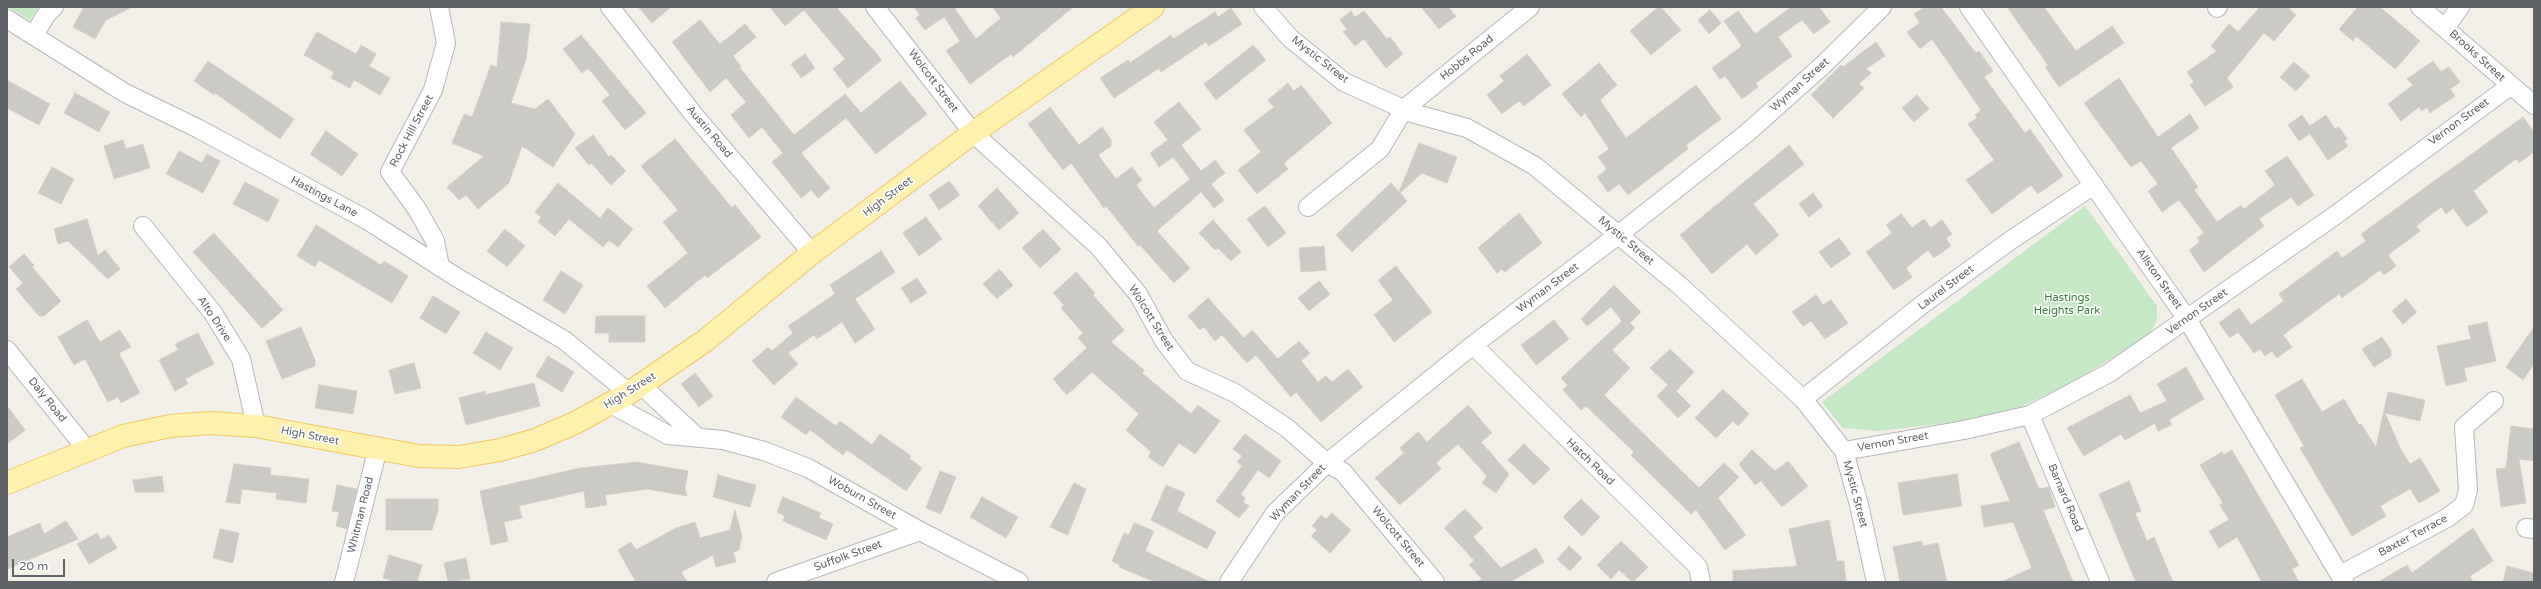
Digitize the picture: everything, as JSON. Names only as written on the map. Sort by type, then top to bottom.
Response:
[{"type":"main road","name":"High Street","points":[[7,483],[123,436],[170,426],[210,423],[256,426],[419,456],[459,457],[500,450],[535,440],[569,426],[611,404],[635,389],[706,340],[812,253],[973,133],[1153,7]]},
{"type":"street","points":[[34,35],[46,15],[54,7]]},
{"type":"street","name":"Rock Hill Street","points":[[439,7],[446,43],[433,90],[390,172],[417,208],[431,235],[440,267]]},
{"type":"street","name":"Austin Road","points":[[610,7],[694,115],[812,253]]},
{"type":"street","name":"Wolcott Street","points":[[875,7],[973,133],[1098,246],[1138,294],[1164,341],[1187,371],[1235,393],[1287,428],[1327,463],[1343,472],[1435,582]]},
{"type":"street","name":"Mystic Street","points":[[1263,7],[1290,38],[1344,82],[1404,109],[1467,128],[1535,166],[1679,285],[1803,399],[1844,451],[1859,505],[1876,582]]},
{"type":"street","name":"Hobbs Road","points":[[1404,109],[1530,7]]},
{"type":"street","name":"Wyman Street","points":[[1229,582],[1276,513],[1327,463],[1473,345],[1618,235],[1747,133],[1822,66],[1882,7]]},
{"type":"street","name":"Allston Street","points":[[1969,7],[2187,319],[2342,578]]},
{"type":"street","name":"Brooks Street","points":[[2420,7],[2510,86],[2534,105]]},
{"type":"street","points":[[2445,28],[2460,7]]},
{"type":"street","name":"Hastings Lane","points":[[7,20],[34,35],[125,93],[199,129],[367,220],[440,267],[564,340],[635,389]]},
{"type":"street","name":"Vernon Street","points":[[1844,451],[1964,430],[2030,415],[2109,373],[2337,214],[2510,86]]},
{"type":"street","points":[[1308,207],[1380,149],[1404,109]]},
{"type":"street","name":"Laurel Street","points":[[1803,399],[2005,244],[2094,185]]},
{"type":"street","name":"Alto Drive","points":[[143,226],[213,313],[241,359],[256,426]]},
{"type":"street","name":"Hatch Road","points":[[1473,345],[1698,567],[1701,582]]},
{"type":"street","name":"Daly Road","points":[[7,350],[87,450]]},
{"type":"street","points":[[635,389],[696,436]]},
{"type":"street","name":"Baxter Terrace","points":[[2342,578],[2447,518],[2464,505],[2468,490],[2464,427],[2494,401]]},
{"type":"street","name":"Woburn Street","points":[[611,404],[668,435],[696,436],[764,451],[808,468],[920,531],[1019,582]]},
{"type":"street","name":"Barnard Road","points":[[2030,415],[2100,582]]},
{"type":"street","name":"Whitman Road","points":[[344,582],[378,448]]},
{"type":"street","name":"Suffolk Street","points":[[776,582],[920,531]]},
{"type":"green space","points":[[7,7],[39,7],[30,20]]},
{"type":"green space","name":"Hastings Heights Park","points":[[2085,206],[2157,306],[2157,319],[2149,335],[2070,384],[2016,409],[1965,421],[1879,431],[1843,428],[1822,402]]},
{"type":"building","points":[[84,7],[132,7],[106,20],[95,39],[73,27]]},
{"type":"building","points":[[638,7],[671,7],[652,23]]},
{"type":"building","points":[[770,7],[836,7],[882,60],[848,88],[833,69],[845,59],[804,10],[785,26]]},
{"type":"building","points":[[914,7],[958,7],[955,9],[976,39],[1001,18],[992,7],[1073,7],[1013,57],[1011,54],[970,84],[946,51],[960,41],[944,17],[925,30],[916,18],[920,15]]},
{"type":"building","points":[[1421,7],[1448,7],[1456,16],[1439,29]]},
{"type":"building","points":[[1658,7],[1661,7],[1681,30],[1651,55],[1630,31]]},
{"type":"building","points":[[1791,7],[1819,7],[1830,22],[1814,34],[1802,20],[1778,37],[1792,56],[1756,83],[1758,87],[1742,99],[1725,76],[1720,79],[1712,68],[1742,46],[1724,21],[1738,11],[1755,34]]},
{"type":"building","points":[[1924,7],[1941,7],[1976,53],[1979,51],[1993,71],[1984,77],[2025,133],[2030,129],[2063,176],[2038,194],[2031,185],[1992,214],[1966,180],[1994,160],[1968,124],[1977,118],[1975,115],[1981,110],[1932,39],[1920,49],[1907,32],[1920,23],[1914,14]]},
{"type":"building","points":[[2007,7],[2044,7],[2076,51],[2112,26],[2124,43],[2059,87],[2045,67],[2048,65]]},
{"type":"building","points":[[2260,7],[2287,7],[2296,15],[2274,41],[2264,33],[2227,78],[2233,87],[2205,106],[2190,85],[2194,82],[2187,72],[2217,51],[2211,46],[2229,24],[2238,32]]},
{"type":"building","points":[[2358,7],[2380,7],[2420,41],[2395,69],[2356,36],[2353,41],[2339,29]]},
{"type":"building","points":[[1231,8],[1242,24],[1209,46],[1206,42],[1161,72],[1159,68],[1114,98],[1100,78],[1128,60],[1130,63],[1171,35],[1173,39],[1215,12],[1218,17]]},
{"type":"building","points":[[1710,10],[1721,23],[1709,34],[1698,20]]},
{"type":"building","points":[[1351,11],[1355,17],[1364,11],[1387,39],[1390,37],[1403,54],[1386,68],[1364,39],[1355,46],[1343,32],[1347,29],[1340,20]]},
{"type":"building","points":[[700,20],[720,44],[745,24],[756,37],[733,56],[741,66],[740,68],[794,135],[845,94],[861,113],[900,81],[927,114],[876,154],[846,118],[801,153],[830,188],[818,198],[811,190],[801,198],[772,162],[783,153],[762,127],[749,138],[731,115],[746,102],[726,78],[710,92],[672,42]]},
{"type":"building","points":[[501,22],[530,24],[526,59],[511,103],[535,109],[548,99],[575,134],[553,167],[522,146],[509,183],[478,209],[466,195],[459,200],[447,187],[484,156],[452,143],[464,114],[472,117],[491,65],[497,67]]},
{"type":"building","points":[[317,32],[356,54],[361,45],[376,54],[369,66],[390,78],[380,95],[354,80],[350,88],[331,78],[334,72],[304,55]]},
{"type":"building","points":[[581,35],[646,113],[625,130],[602,101],[610,95],[588,68],[582,73],[563,49]]},
{"type":"building","points":[[1876,42],[1885,56],[1866,69],[1871,73],[1859,84],[1864,88],[1833,118],[1811,95],[1841,65],[1843,67]]},
{"type":"building","points":[[1253,45],[1266,60],[1216,100],[1204,84]]},
{"type":"building","points":[[805,54],[815,68],[801,78],[791,64]]},
{"type":"building","points":[[1527,54],[1551,85],[1524,106],[1519,101],[1502,114],[1487,95],[1504,81],[1500,76]]},
{"type":"building","points":[[208,61],[294,119],[280,139],[215,93],[214,95],[194,81]]},
{"type":"building","points":[[2433,61],[2441,72],[2449,67],[2460,82],[2450,89],[2455,96],[2430,113],[2427,107],[2422,111],[2419,107],[2401,121],[2388,104],[2413,85],[2407,79]]},
{"type":"building","points":[[2294,62],[2310,76],[2296,91],[2280,77]]},
{"type":"building","points":[[1599,63],[1617,85],[1600,100],[1626,138],[1696,85],[1721,119],[1686,145],[1688,149],[1628,195],[1619,184],[1608,192],[1597,177],[1607,169],[1598,157],[1609,149],[1585,113],[1581,117],[1562,94]]},
{"type":"building","points":[[2119,78],[2158,137],[2190,114],[2199,128],[2171,148],[2198,187],[2194,190],[2217,222],[2241,205],[2244,209],[2275,185],[2265,171],[2287,156],[2314,195],[2298,206],[2291,197],[2259,219],[2264,226],[2204,272],[2189,250],[2200,242],[2197,238],[2204,233],[2179,200],[2162,212],[2148,191],[2158,184],[2141,161],[2131,167],[2084,103]]},
{"type":"building","points":[[7,80],[50,104],[39,125],[7,108]]},
{"type":"building","points":[[1288,83],[1294,91],[1301,85],[1332,123],[1284,163],[1288,169],[1257,194],[1238,170],[1261,152],[1244,130],[1274,107],[1268,100]]},
{"type":"building","points":[[75,93],[110,112],[99,132],[64,113]]},
{"type":"building","points":[[1917,95],[1929,109],[1914,122],[1902,108]]},
{"type":"building","points":[[1179,102],[1201,129],[1181,145],[1201,171],[1215,160],[1225,173],[1211,184],[1224,200],[1214,208],[1201,192],[1157,231],[1190,268],[1174,283],[1140,245],[1138,246],[1106,206],[1104,208],[1071,163],[1063,170],[1028,124],[1050,107],[1079,145],[1102,127],[1111,140],[1111,146],[1098,155],[1116,179],[1132,167],[1142,180],[1136,185],[1154,208],[1190,179],[1173,157],[1159,167],[1150,153],[1168,140],[1154,122]]},
{"type":"building","points":[[2302,115],[2310,126],[2326,115],[2335,129],[2339,127],[2347,139],[2344,141],[2348,146],[2328,160],[2310,134],[2299,141],[2288,125]]},
{"type":"building","points":[[2523,117],[2534,132],[2534,152],[2519,163],[2516,159],[2473,191],[2488,212],[2467,227],[2453,208],[2446,214],[2441,207],[2416,226],[2420,231],[2388,255],[2396,266],[2384,275],[2380,270],[2342,298],[2339,294],[2283,335],[2292,347],[2277,358],[2272,351],[2265,356],[2260,349],[2254,353],[2238,332],[2230,338],[2219,323],[2239,308],[2251,325],[2284,301],[2279,294],[2337,251],[2342,258],[2366,241],[2361,234]]},
{"type":"building","points":[[326,131],[358,154],[342,176],[310,154]]},
{"type":"building","points":[[593,135],[609,157],[611,155],[626,171],[611,185],[591,163],[589,165],[575,148]]},
{"type":"building","points":[[675,139],[732,208],[735,205],[761,237],[707,278],[705,275],[665,308],[647,286],[688,253],[663,222],[678,210],[641,166]]},
{"type":"building","points":[[123,140],[126,149],[143,144],[150,168],[114,179],[104,146]]},
{"type":"building","points":[[1419,143],[1457,157],[1447,183],[1422,173],[1400,193],[1407,201],[1352,252],[1336,235],[1391,183],[1399,192]]},
{"type":"building","points":[[1789,145],[1804,164],[1753,204],[1779,235],[1756,255],[1747,244],[1712,274],[1680,235]]},
{"type":"building","points":[[179,151],[202,163],[207,154],[220,161],[203,193],[166,174]]},
{"type":"building","points":[[52,167],[74,179],[61,204],[38,193]]},
{"type":"building","points":[[949,181],[960,195],[939,210],[929,195]]},
{"type":"building","points":[[245,182],[279,200],[268,222],[233,204]]},
{"type":"building","points":[[558,183],[600,218],[608,208],[633,229],[618,247],[609,240],[603,247],[569,219],[555,236],[538,222],[541,217],[535,212]]},
{"type":"building","points":[[997,188],[1019,213],[999,230],[978,206]]},
{"type":"building","points":[[1813,193],[1823,206],[1809,217],[1799,204]]},
{"type":"building","points":[[1265,206],[1286,233],[1268,247],[1247,219]]},
{"type":"building","points":[[1519,213],[1542,243],[1505,272],[1502,269],[1497,273],[1478,248]]},
{"type":"building","points":[[1901,214],[1912,228],[1924,219],[1931,228],[1942,220],[1952,234],[1946,238],[1951,246],[1934,258],[1928,250],[1906,268],[1912,277],[1894,290],[1866,252],[1892,233],[1886,225]]},
{"type":"building","points":[[926,217],[942,239],[919,256],[903,233]]},
{"type":"building","points":[[87,219],[98,256],[105,250],[120,269],[108,279],[68,241],[58,244],[54,229]]},
{"type":"building","points":[[1213,220],[1241,252],[1231,261],[1218,248],[1215,250],[1199,233]]},
{"type":"building","points":[[316,225],[381,265],[384,261],[408,276],[392,303],[319,260],[315,267],[297,256]]},
{"type":"building","points":[[505,229],[525,246],[507,267],[487,251]]},
{"type":"building","points":[[1043,229],[1061,249],[1040,268],[1022,248]]},
{"type":"building","points":[[214,233],[283,310],[262,328],[193,252]]},
{"type":"building","points":[[1839,238],[1851,254],[1831,268],[1819,252]]},
{"type":"building","points":[[1324,246],[1326,270],[1301,272],[1299,248]]},
{"type":"building","points":[[881,251],[895,272],[855,299],[875,329],[855,343],[842,322],[817,339],[814,335],[788,353],[798,364],[774,385],[752,361],[768,347],[772,351],[793,333],[788,326],[835,294],[830,285]]},
{"type":"building","points":[[24,254],[34,265],[32,267],[61,301],[44,316],[39,316],[16,289],[23,283],[9,267]]},
{"type":"building","points":[[1396,266],[1432,312],[1394,342],[1374,315],[1393,300],[1378,280]]},
{"type":"building","points":[[999,269],[1013,285],[997,299],[983,284]]},
{"type":"building","points":[[561,271],[583,285],[565,314],[543,300]]},
{"type":"building","points":[[1076,272],[1095,293],[1093,295],[1124,330],[1111,342],[1144,370],[1142,373],[1191,414],[1198,405],[1220,421],[1195,454],[1179,443],[1163,467],[1148,457],[1151,452],[1126,430],[1139,414],[1092,372],[1067,395],[1053,379],[1087,348],[1078,338],[1083,333],[1061,308],[1064,305],[1053,293]]},
{"type":"building","points":[[917,278],[927,293],[911,303],[901,288]]},
{"type":"building","points":[[1319,281],[1330,294],[1309,311],[1298,298]]},
{"type":"building","points":[[1614,285],[1641,312],[1630,323],[1635,328],[1612,350],[1630,368],[1604,395],[1699,488],[1724,463],[1739,477],[1718,498],[1746,535],[1725,550],[1696,510],[1691,514],[1631,455],[1634,452],[1586,406],[1581,410],[1563,390],[1568,385],[1561,378],[1622,321],[1611,307],[1587,326],[1581,319]]},
{"type":"building","points":[[1816,295],[1823,305],[1831,300],[1848,323],[1825,339],[1811,321],[1803,326],[1792,312]]},
{"type":"building","points":[[433,296],[460,312],[446,334],[420,318]]},
{"type":"building","points":[[1208,298],[1244,338],[1252,330],[1278,359],[1299,341],[1310,353],[1301,361],[1318,382],[1326,376],[1332,382],[1348,369],[1363,387],[1321,422],[1296,392],[1291,397],[1256,355],[1247,363],[1222,335],[1215,341],[1204,327],[1200,330],[1188,316]]},
{"type":"building","points":[[2406,299],[2417,312],[2403,324],[2392,311]]},
{"type":"building","points":[[596,316],[645,316],[645,342],[609,342],[609,333],[595,333]]},
{"type":"building","points":[[87,320],[100,342],[120,330],[131,347],[119,353],[140,393],[121,403],[118,397],[108,402],[85,359],[74,365],[58,337]]},
{"type":"building","points":[[1554,320],[1569,339],[1536,365],[1521,345]]},
{"type":"building","points":[[2487,322],[2496,361],[2464,368],[2467,381],[2446,386],[2437,346],[2471,339],[2468,326]]},
{"type":"building","points":[[301,327],[315,360],[315,366],[282,379],[266,341]]},
{"type":"building","points":[[2534,327],[2534,364],[2523,380],[2506,367]]},
{"type":"building","points":[[486,332],[513,348],[500,370],[473,353]]},
{"type":"building","points":[[198,333],[214,364],[185,379],[188,384],[175,391],[159,360],[178,350],[175,344]]},
{"type":"building","points":[[2382,337],[2391,350],[2391,356],[2374,367],[2362,349]]},
{"type":"building","points":[[1670,349],[1694,372],[1676,391],[1691,406],[1678,418],[1657,396],[1668,385],[1650,368]]},
{"type":"building","points":[[548,356],[574,372],[562,392],[536,376]]},
{"type":"building","points":[[414,363],[421,388],[395,394],[389,370]]},
{"type":"building","points":[[2186,367],[2204,399],[2169,420],[2172,425],[2158,431],[2155,423],[2125,440],[2121,434],[2084,456],[2067,428],[2130,395],[2140,413],[2167,401],[2157,384]]},
{"type":"building","points":[[695,373],[713,396],[699,407],[681,384]]},
{"type":"building","points":[[2302,379],[2322,412],[2344,399],[2359,425],[2361,424],[2376,447],[2388,392],[2425,400],[2420,421],[2385,413],[2401,450],[2410,464],[2420,458],[2440,491],[2419,503],[2410,489],[2380,506],[2386,516],[2352,536],[2300,448],[2304,446],[2275,395]]},
{"type":"building","points":[[534,383],[540,406],[466,425],[459,398],[486,391],[484,395]]},
{"type":"building","points":[[319,385],[357,391],[353,414],[315,408]]},
{"type":"building","points":[[1723,389],[1749,414],[1738,426],[1733,421],[1716,438],[1695,418]]},
{"type":"building","points":[[796,397],[836,426],[840,421],[872,445],[880,434],[911,456],[909,458],[922,468],[906,491],[847,450],[843,455],[810,430],[806,435],[781,417]]},
{"type":"building","points":[[1468,405],[1492,433],[1481,442],[1509,474],[1496,493],[1482,483],[1487,476],[1458,444],[1436,463],[1441,469],[1400,505],[1375,478],[1404,453],[1400,448],[1418,432],[1427,442]]},
{"type":"building","points":[[7,406],[25,430],[7,444]]},
{"type":"building","points":[[2511,426],[2534,429],[2534,461],[2519,459],[2526,503],[2501,507],[2496,469],[2506,468]]},
{"type":"building","points":[[1245,434],[1281,461],[1269,478],[1258,470],[1241,494],[1245,498],[1243,502],[1249,506],[1239,518],[1216,501],[1242,466],[1237,462],[1242,456],[1233,449]]},
{"type":"building","points":[[2019,442],[2039,489],[2049,487],[2055,507],[2043,510],[2073,582],[2001,582],[2032,568],[2013,522],[1984,527],[1981,506],[2010,501],[1990,454]]},
{"type":"building","points":[[1524,444],[1550,469],[1534,485],[1508,460]]},
{"type":"building","points":[[1752,450],[1775,471],[1788,461],[1808,486],[1782,507],[1761,481],[1755,485],[1739,464]]},
{"type":"building","points":[[2232,450],[2299,565],[2292,569],[2299,582],[2262,582],[2237,537],[2219,548],[2209,531],[2229,520],[2220,505],[2223,503],[2200,465],[2222,452],[2224,455]]},
{"type":"building","points":[[637,462],[688,471],[685,489],[687,496],[647,489],[605,495],[607,505],[586,508],[584,491],[519,506],[522,518],[504,522],[508,541],[491,545],[480,491],[580,468]]},
{"type":"building","points":[[234,464],[271,468],[270,475],[309,479],[306,503],[276,499],[277,493],[242,489],[240,504],[226,502]]},
{"type":"building","points":[[940,471],[956,477],[941,514],[926,508]]},
{"type":"building","points":[[1957,474],[1962,506],[1903,515],[1898,483]]},
{"type":"building","points":[[718,475],[756,485],[750,507],[713,497]]},
{"type":"building","points":[[162,476],[164,492],[135,492],[133,480]]},
{"type":"building","points":[[2129,481],[2141,511],[2135,513],[2147,541],[2154,537],[2173,582],[2136,582],[2099,494]]},
{"type":"building","points":[[1074,483],[1086,489],[1068,535],[1050,527]]},
{"type":"building","points":[[337,485],[357,489],[347,529],[336,526],[339,512],[332,511]]},
{"type":"building","points":[[1166,485],[1185,493],[1177,511],[1216,532],[1207,549],[1151,520]]},
{"type":"building","points":[[783,497],[821,513],[819,518],[833,524],[826,540],[783,521],[785,516],[777,512]]},
{"type":"building","points":[[982,497],[1018,517],[1006,538],[970,517]]},
{"type":"building","points":[[386,499],[438,499],[438,510],[432,530],[386,530]]},
{"type":"building","points":[[1581,499],[1600,517],[1582,536],[1563,517]]},
{"type":"building","points":[[1465,509],[1483,528],[1473,537],[1501,568],[1536,548],[1544,562],[1512,581],[1513,582],[1477,582],[1482,579],[1469,565],[1474,560],[1444,528]]},
{"type":"building","points":[[735,510],[742,536],[739,550],[733,552],[736,562],[716,567],[713,555],[681,572],[687,582],[636,582],[618,550],[631,542],[636,550],[676,528],[695,522],[700,538],[730,530]]},
{"type":"building","points":[[1332,513],[1351,530],[1330,553],[1311,536],[1317,530],[1312,526],[1321,515],[1326,519]]},
{"type":"building","points":[[1829,520],[1837,561],[1844,561],[1846,582],[1733,582],[1733,571],[1797,566],[1789,529]]},
{"type":"building","points":[[66,521],[78,539],[7,569],[7,537],[40,523],[44,534]]},
{"type":"building","points":[[1134,523],[1154,531],[1145,551],[1210,582],[1155,582],[1119,567],[1120,565],[1112,561],[1124,533],[1129,535]]},
{"type":"building","points":[[2473,528],[2493,561],[2470,576],[2473,582],[2378,582],[2407,565],[2412,573]]},
{"type":"building","points":[[220,529],[239,533],[233,563],[213,558]]},
{"type":"building","points":[[97,533],[101,540],[109,535],[117,548],[89,564],[77,544]]},
{"type":"building","points":[[1621,541],[1648,567],[1633,582],[1619,570],[1611,579],[1597,565]]},
{"type":"building","points":[[1922,541],[1923,546],[1938,543],[1947,582],[1900,582],[1893,547]]},
{"type":"building","points":[[1569,546],[1582,558],[1570,571],[1557,559]]},
{"type":"building","points":[[389,555],[422,565],[417,582],[398,582],[383,578]]},
{"type":"building","points":[[466,558],[470,579],[448,582],[444,563]]},
{"type":"building","points":[[2507,566],[2534,573],[2534,582],[2503,582]]}]
